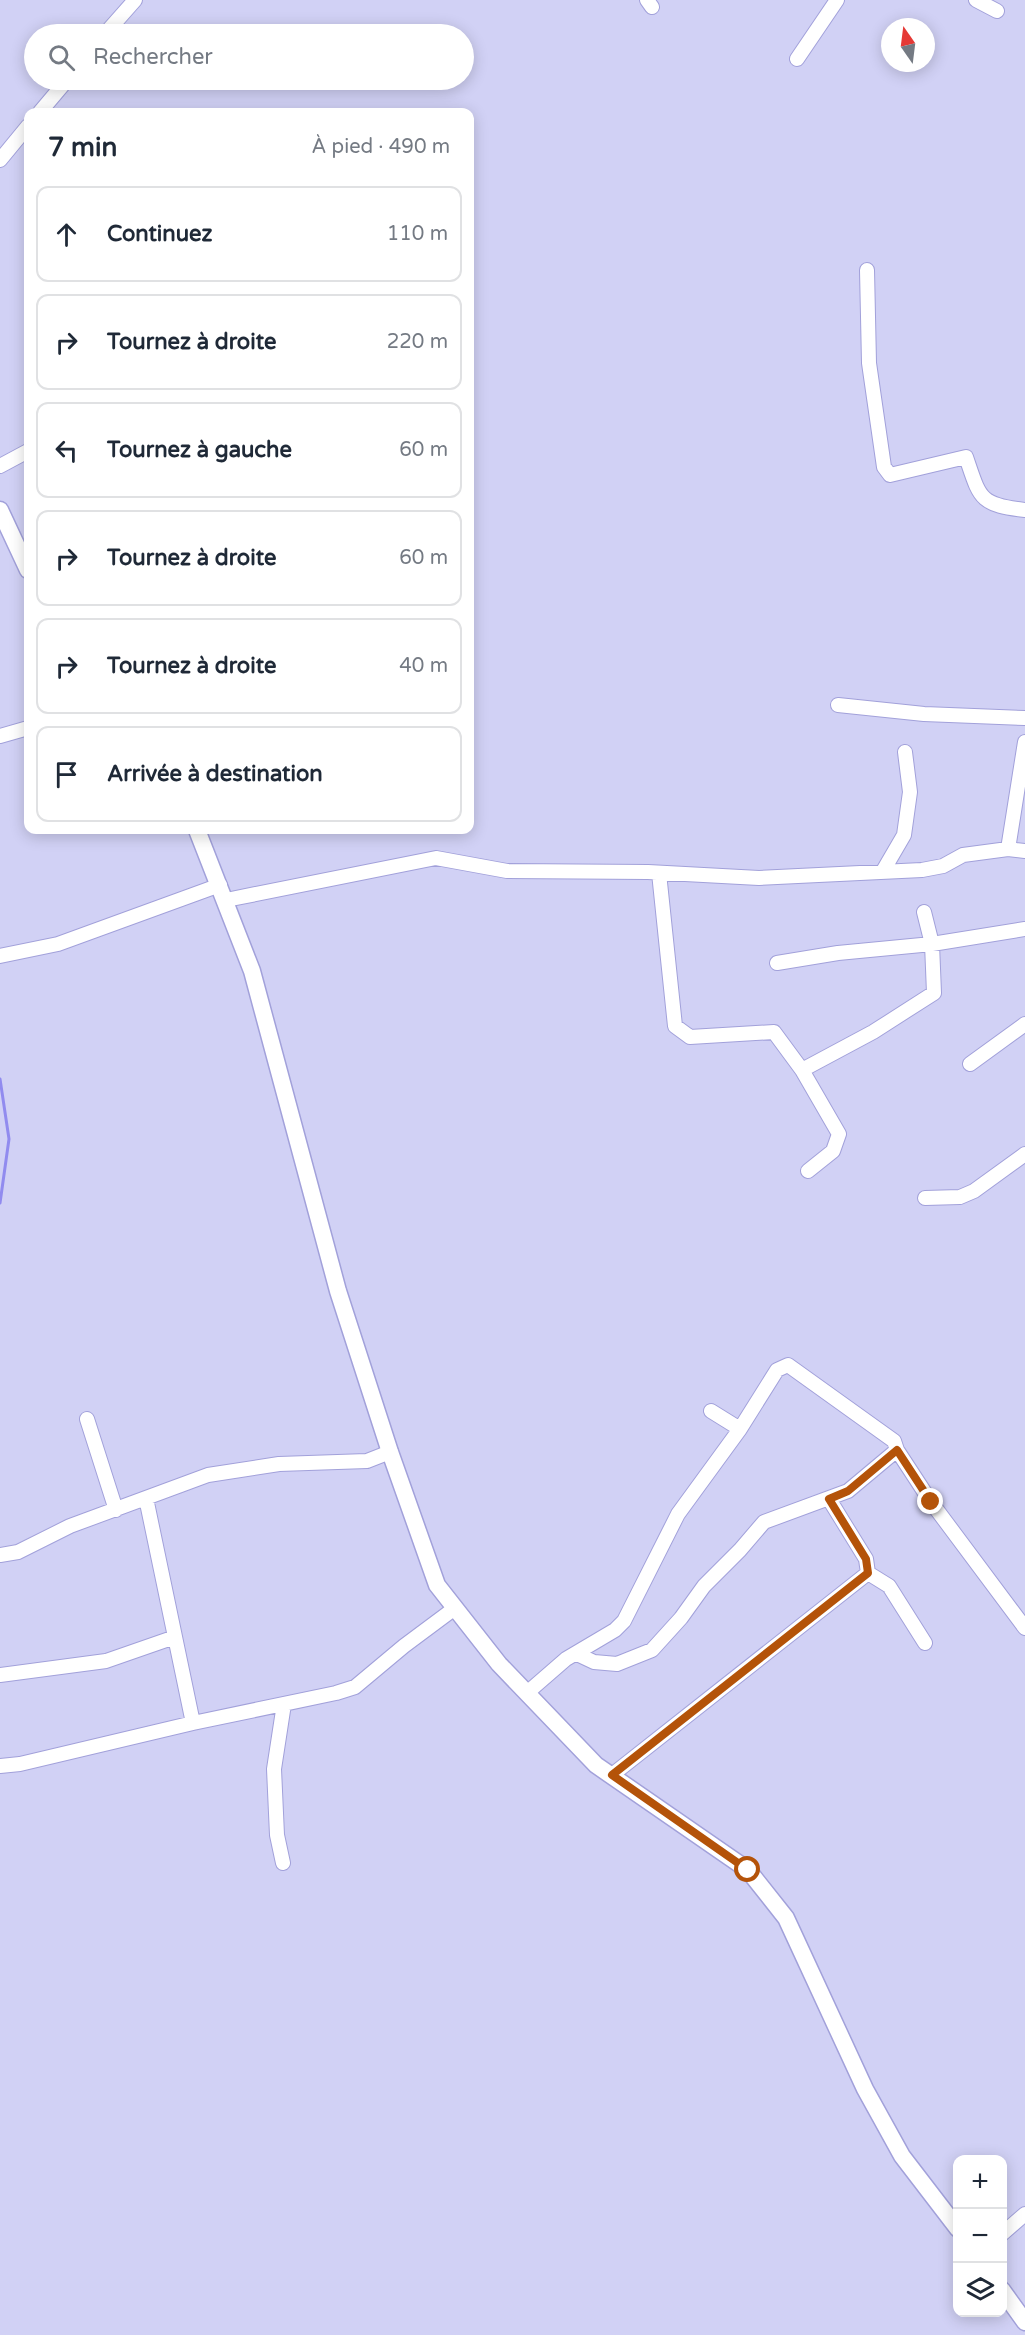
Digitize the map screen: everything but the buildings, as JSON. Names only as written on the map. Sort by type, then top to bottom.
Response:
[{"type":"main road","points":[[0,510],[24,561]]},
{"type":"main road","points":[[199,834],[252,971],[338,1291],[390,1452],[438,1585],[499,1664],[596,1765],[748,1870],[786,1918],[865,2089],[902,2156],[953,2224]]},
{"type":"main road","points":[[1007,2297],[1025,2322]]},
{"type":"street","points":[[114,24],[135,0]]},
{"type":"street","points":[[797,59],[837,0]]},
{"type":"street","points":[[976,0],[997,11]]},
{"type":"street","points":[[43,108],[59,90]]},
{"type":"street","points":[[0,160],[24,131]]},
{"type":"street","points":[[867,270],[869,363],[884,467],[890,475],[966,457],[979,494],[999,507],[1025,510]]},
{"type":"street","points":[[0,466],[24,453]]},
{"type":"street","points":[[838,705],[924,714],[1025,718]]},
{"type":"street","points":[[0,736],[24,729]]},
{"type":"street","points":[[1008,849],[1025,742]]},
{"type":"street","points":[[883,871],[904,835],[910,792],[905,752]]},
{"type":"street","points":[[0,956],[58,944],[223,893],[436,858],[507,871],[659,873],[759,878],[922,870],[943,866],[963,855],[1008,849],[1025,851]]},
{"type":"street","points":[[659,873],[675,1026],[690,1037],[774,1032],[802,1070],[839,1134],[833,1151],[808,1171]]},
{"type":"street","points":[[802,1070],[873,1032],[934,993],[932,944],[924,912]]},
{"type":"street","points":[[777,963],[838,953],[932,944],[1025,929]]},
{"type":"street","points":[[970,1064],[1025,1024]]},
{"type":"street","points":[[925,1198],[960,1197],[974,1191],[1025,1154]]},
{"type":"street","points":[[528,1692],[566,1659],[578,1654],[615,1630],[624,1621],[678,1515],[740,1429],[777,1370],[788,1365],[894,1441],[897,1450],[931,1502],[1025,1628]]},
{"type":"street","points":[[711,1411],[740,1429]]},
{"type":"street","points":[[87,1419],[116,1510]]},
{"type":"street","points":[[578,1654],[594,1662],[617,1664],[652,1650],[681,1618],[704,1586],[764,1522],[848,1491],[897,1450]]},
{"type":"street","points":[[0,1555],[18,1552],[70,1526],[208,1475],[279,1464],[367,1461],[390,1452]]},
{"type":"street","points":[[146,1498],[193,1722]]},
{"type":"street","points":[[829,1499],[866,1559],[868,1573]]},
{"type":"street","points":[[868,1573],[889,1586],[925,1643]]},
{"type":"street","points":[[612,1775],[868,1573]]},
{"type":"street","points":[[0,1766],[20,1764],[193,1722],[336,1693],[355,1687],[455,1608]]},
{"type":"street","points":[[0,1675],[106,1661],[176,1637]]},
{"type":"street","points":[[283,1863],[277,1835],[274,1769],[284,1704]]},
{"type":"street","points":[[1007,2230],[1025,2214]]},
{"type":"waterway","points":[[0,1079],[9,1139],[0,1203]]},
{"type":"route","points":[[748,1870],[612,1775],[868,1573],[866,1559],[829,1499],[848,1491],[897,1450],[931,1502]]}]
